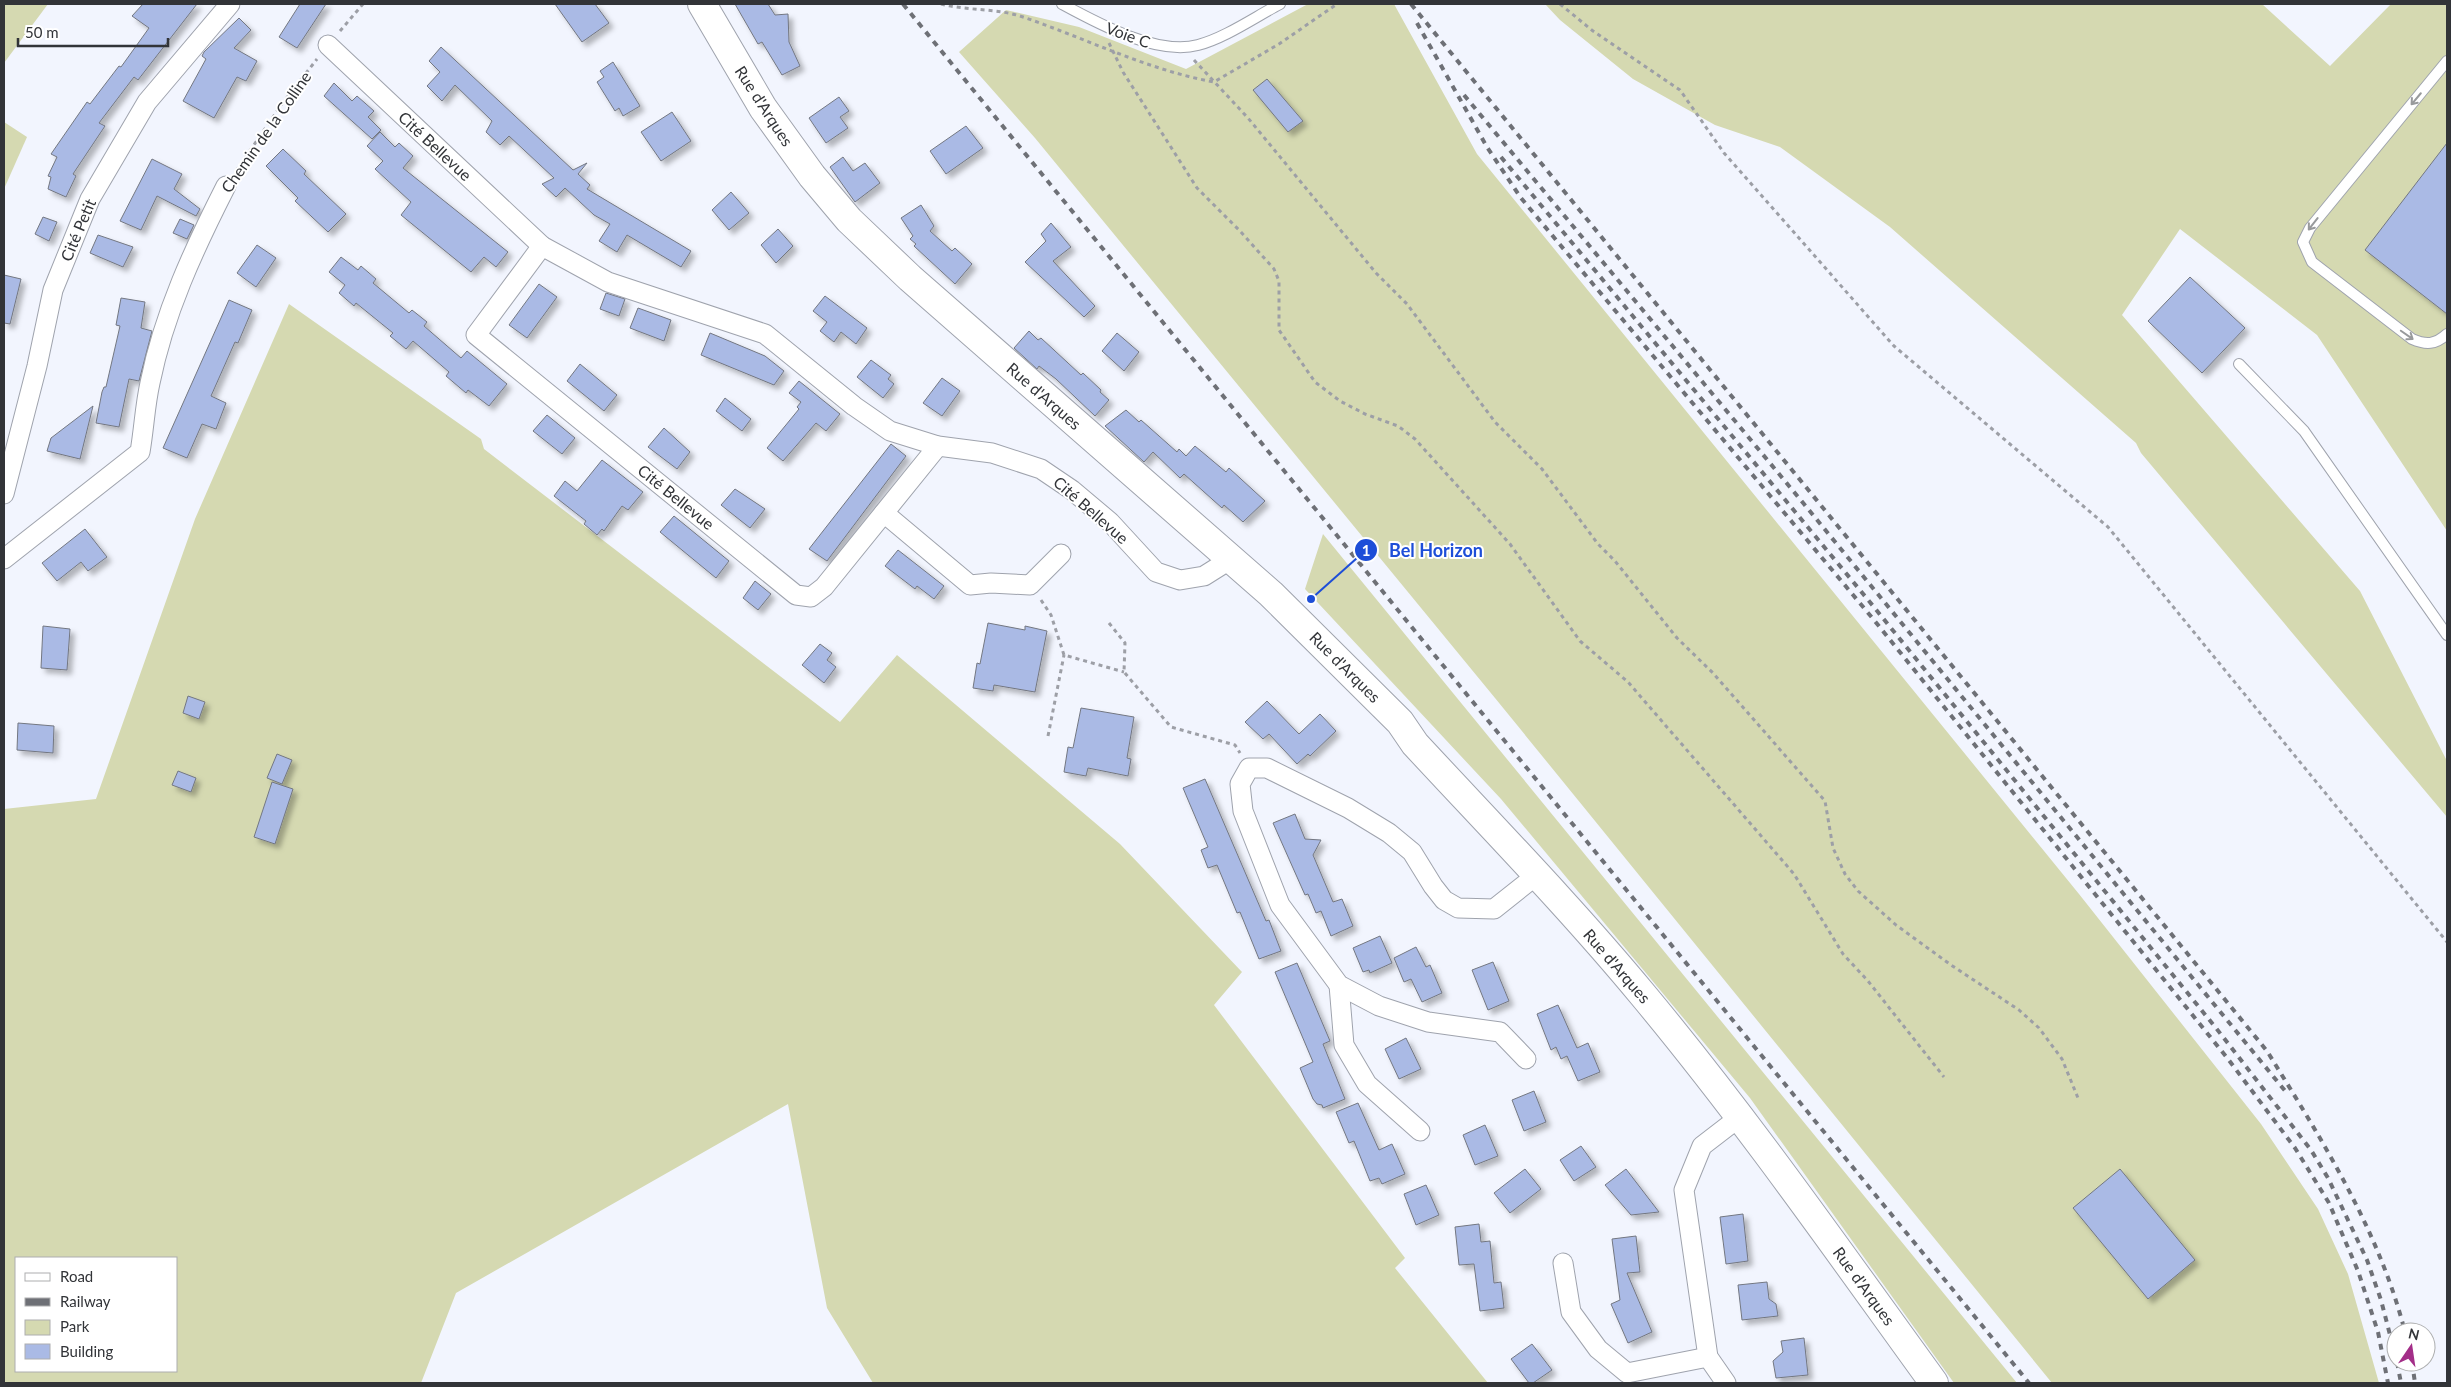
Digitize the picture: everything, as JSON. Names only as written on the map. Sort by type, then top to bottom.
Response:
[{"type":"main road","name":"Rue d'Arques","points":[[702,4],[763,108],[812,176],[849,220],[910,278],[1271,594],[1400,722],[1415,744],[1538,874],[1643,995],[1741,1116],[1934,1383]]},
{"type":"street","name":"Cité Petit","points":[[4,494],[37,366],[53,290],[90,199],[147,102],[230,4]]},
{"type":"street","name":"Cité Bellevue","points":[[328,45],[542,246],[608,282],[765,334],[854,406],[890,431],[938,446],[992,453],[1041,468],[1072,490],[1110,522],[1156,572],[1180,580],[1204,576],[1231,558]]},
{"type":"street","name":"Chemin de la Colline","points":[[4,559],[140,452],[150,383],[169,314],[191,256],[226,186]]},
{"type":"street","name":"Cité Bellevue","points":[[542,246],[476,335],[796,595],[811,597],[824,587],[938,446]]},
{"type":"street","points":[[884,513],[970,585],[991,583],[1030,585],[1062,554]]},
{"type":"street","points":[[1526,1059],[1500,1032],[1428,1022],[1379,1006],[1339,985],[1280,905],[1242,811],[1240,784],[1249,768],[1267,768],[1348,808],[1388,833],[1412,852],[1444,900],[1458,908],[1494,909],[1538,874]]},
{"type":"street","points":[[1339,985],[1344,1045],[1367,1084],[1420,1131]]},
{"type":"street","points":[[1726,1383],[1708,1357],[1684,1190],[1702,1146],[1741,1116]]},
{"type":"street","points":[[1563,1263],[1571,1312],[1598,1349],[1627,1373],[1708,1357]]},
{"type":"lane","name":"Voie C","points":[[1062,4],[1100,25],[1157,45],[1186,48],[1199,45],[1280,4]]},
{"type":"lane","points":[[2447,61],[2310,228],[2303,242],[2312,262],[2412,339],[2423,343],[2432,343],[2439,341],[2447,334]]},
{"type":"lane","points":[[2239,364],[2304,431],[2447,636]]},
{"type":"path","name":"Chemin de la Colline","points":[[226,186],[282,104],[363,4]]},
{"type":"path","points":[[1560,4],[1593,31],[1680,90],[1724,153],[1894,346],[2108,527],[2447,942]]},
{"type":"path","points":[[1100,25],[1123,72],[1197,188],[1240,231],[1274,269],[1279,281],[1280,330],[1315,382],[1340,401],[1364,414],[1398,426],[1414,439],[1504,537],[1580,640],[1628,682],[1794,874],[1843,954],[1868,981],[1944,1077]]},
{"type":"path","points":[[1186,48],[1191,57],[1254,125],[1376,273],[1407,304],[1495,422],[1542,470],[1598,544],[1615,561],[1677,638],[1713,672],[1826,800],[1833,848],[1845,874],[1858,891],[1896,925],[1951,965],[2019,1010],[2039,1028],[2062,1059],[2078,1098]]},
{"type":"path","points":[[1030,585],[1051,615],[1064,655],[1048,736]]},
{"type":"path","points":[[1109,623],[1125,643],[1124,672]]},
{"type":"path","points":[[1064,655],[1124,672],[1171,727],[1235,745],[1249,768]]},
{"type":"green space","points":[[4,4],[48,4],[4,63]]},
{"type":"green space","points":[[1308,4],[1394,4],[1477,154],[2079,894],[2261,1124],[2318,1209],[2348,1274],[2379,1383],[2052,1383],[1495,698],[1035,138],[959,52],[1006,10],[1079,27],[1186,69]]},
{"type":"green space","points":[[1545,4],[2262,4],[2330,66],[2391,4],[2447,4],[2447,531],[2317,335],[2180,229],[2122,315],[2360,591],[2447,761],[2447,817],[2141,453],[2136,443],[1890,227],[1780,147],[1715,125],[1633,79],[1560,20]]},
{"type":"green space","points":[[4,122],[27,137],[4,189]]},
{"type":"green space","points":[[289,304],[481,439],[484,449],[840,722],[897,655],[1120,844],[1242,972],[1214,1005],[1405,1258],[1395,1268],[1488,1383],[873,1383],[827,1308],[788,1104],[456,1293],[421,1383],[4,1383],[4,809],[96,799],[195,519]]},
{"type":"green space","points":[[1323,534],[2017,1383],[1954,1383],[1750,1098],[1501,799],[1305,589]]},
{"type":"building","points":[[143,4],[197,4],[138,80],[134,77],[99,123],[105,126],[73,174],[76,176],[66,197],[48,189],[51,177],[48,176],[57,157],[51,154],[87,102],[90,104],[119,66],[121,67],[149,28],[132,16]]},
{"type":"building","points":[[300,4],[326,4],[297,48],[279,37]]},
{"type":"building","points":[[555,4],[595,4],[609,23],[582,42]]},
{"type":"building","points":[[735,4],[768,4],[775,15],[788,14],[789,42],[800,66],[782,75],[762,42],[758,44]]},
{"type":"building","points":[[239,18],[251,30],[234,48],[257,61],[246,81],[237,77],[214,118],[183,101],[206,59],[202,56],[204,52]]},
{"type":"building","points":[[441,47],[573,170],[587,163],[578,174],[590,185],[587,189],[691,251],[681,267],[627,235],[617,252],[599,241],[610,224],[594,215],[565,188],[556,197],[542,184],[554,178],[509,136],[500,145],[486,132],[492,121],[455,85],[442,101],[427,86],[440,72],[429,61]]},
{"type":"building","points":[[613,62],[640,106],[623,116],[619,108],[615,111],[597,82],[604,77],[600,71]]},
{"type":"building","points":[[1267,79],[1303,121],[1288,132],[1253,90]]},
{"type":"building","points":[[334,83],[352,101],[357,96],[374,111],[368,117],[381,130],[372,139],[324,96]]},
{"type":"building","points":[[839,97],[849,111],[840,117],[848,128],[826,143],[809,118]]},
{"type":"building","points":[[672,112],[691,141],[661,161],[641,132]]},
{"type":"building","points":[[966,126],[983,148],[946,174],[930,151]]},
{"type":"building","points":[[380,132],[395,147],[399,143],[413,156],[403,168],[508,252],[496,267],[484,257],[471,272],[401,215],[411,202],[375,169],[383,161],[367,146]]},
{"type":"building","points":[[2447,143],[2447,314],[2365,250]]},
{"type":"building","points":[[283,149],[306,171],[304,174],[346,214],[328,232],[295,201],[298,198],[266,166]]},
{"type":"building","points":[[843,157],[853,171],[865,163],[880,183],[855,202],[830,167]]},
{"type":"building","points":[[152,159],[182,174],[174,189],[200,209],[196,216],[157,196],[141,230],[120,221]]},
{"type":"building","points":[[731,192],[749,213],[729,230],[712,210]]},
{"type":"building","points":[[921,205],[934,226],[930,231],[952,251],[955,248],[972,264],[955,284],[914,246],[916,244],[910,239],[913,236],[901,218]]},
{"type":"building","points":[[43,217],[57,222],[49,241],[35,234]]},
{"type":"building","points":[[180,219],[194,225],[187,239],[173,233]]},
{"type":"building","points":[[1051,223],[1071,247],[1053,261],[1095,306],[1084,317],[1025,262],[1046,241],[1041,234]]},
{"type":"building","points":[[778,229],[793,246],[776,263],[761,245]]},
{"type":"building","points":[[98,235],[133,247],[123,267],[90,253]]},
{"type":"building","points":[[257,245],[276,258],[256,287],[237,273]]},
{"type":"building","points":[[341,257],[358,270],[361,266],[376,279],[373,283],[409,313],[412,310],[427,322],[424,326],[461,358],[467,351],[507,384],[489,406],[468,390],[466,393],[446,376],[449,372],[413,341],[406,349],[390,336],[393,333],[356,303],[354,306],[339,293],[345,285],[329,272]]},
{"type":"building","points":[[4,275],[21,279],[10,324],[4,323]]},
{"type":"building","points":[[2190,277],[2245,328],[2202,373],[2148,321]]},
{"type":"building","points":[[539,284],[557,297],[527,338],[509,325]]},
{"type":"building","points":[[606,293],[625,299],[619,316],[600,309]]},
{"type":"building","points":[[825,296],[867,328],[856,344],[841,332],[834,342],[820,331],[827,322],[813,311]]},
{"type":"building","points":[[121,298],[145,302],[141,328],[152,331],[139,381],[129,379],[119,427],[96,423],[102,392],[104,387],[106,387],[120,326],[116,325]]},
{"type":"building","points":[[229,300],[252,310],[238,343],[235,342],[211,396],[226,403],[216,429],[202,424],[187,458],[163,448]]},
{"type":"building","points":[[638,308],[671,320],[664,341],[630,328]]},
{"type":"building","points":[[1029,331],[1038,340],[1041,338],[1081,375],[1083,373],[1109,400],[1095,416],[1056,379],[1039,366],[1037,369],[1014,348]]},
{"type":"building","points":[[710,333],[765,356],[784,371],[774,385],[701,355]]},
{"type":"building","points":[[1117,333],[1139,352],[1124,371],[1102,351]]},
{"type":"building","points":[[871,360],[891,375],[888,379],[894,384],[883,398],[857,377]]},
{"type":"building","points":[[580,364],[617,395],[604,411],[567,381]]},
{"type":"building","points":[[942,378],[960,391],[942,416],[923,403]]},
{"type":"building","points":[[799,381],[840,414],[826,431],[816,423],[783,461],[767,448],[799,409],[797,407],[801,402],[789,393]]},
{"type":"building","points":[[725,398],[751,419],[742,431],[716,411]]},
{"type":"building","points":[[93,406],[80,459],[47,451],[51,438]]},
{"type":"building","points":[[1126,410],[1139,422],[1141,420],[1177,452],[1179,449],[1186,456],[1195,446],[1226,472],[1229,468],[1265,501],[1243,522],[1224,505],[1222,508],[1184,474],[1180,478],[1153,452],[1144,462],[1105,426]]},
{"type":"building","points":[[547,415],[575,438],[562,454],[533,431]]},
{"type":"building","points":[[664,428],[690,452],[677,469],[648,447]]},
{"type":"building","points":[[891,444],[906,456],[827,561],[809,549]]},
{"type":"building","points":[[602,460],[643,492],[628,510],[622,506],[604,531],[602,529],[597,535],[584,524],[586,521],[554,496],[565,481],[577,491]]},
{"type":"building","points":[[735,489],[765,509],[750,528],[721,505]]},
{"type":"building","points":[[674,516],[729,561],[716,578],[660,532]]},
{"type":"building","points":[[85,529],[107,557],[88,571],[81,562],[57,581],[42,563]]},
{"type":"building","points":[[898,550],[944,586],[934,599],[917,586],[915,589],[885,566]]},
{"type":"building","points":[[755,581],[771,594],[758,610],[743,598]]},
{"type":"building","points":[[988,623],[1025,630],[1025,626],[1047,631],[1035,692],[994,685],[993,691],[973,688],[977,663],[980,664]]},
{"type":"building","points":[[43,626],[70,629],[67,670],[41,668]]},
{"type":"building","points":[[820,644],[832,653],[827,660],[836,667],[824,683],[802,665]]},
{"type":"building","points":[[188,696],[205,702],[199,719],[183,713]]},
{"type":"building","points":[[1267,701],[1299,734],[1320,714],[1336,731],[1310,756],[1308,754],[1297,764],[1269,734],[1263,739],[1245,722]]},
{"type":"building","points":[[1081,708],[1134,717],[1127,758],[1131,759],[1128,776],[1088,768],[1086,776],[1064,772],[1068,747],[1073,748]]},
{"type":"building","points":[[18,723],[54,726],[53,753],[17,750]]},
{"type":"building","points":[[277,754],[292,760],[282,784],[267,778]]},
{"type":"building","points":[[178,771],[196,778],[191,792],[172,785]]},
{"type":"building","points":[[1205,779],[1266,921],[1269,920],[1281,951],[1259,959],[1240,912],[1237,913],[1217,865],[1208,868],[1201,850],[1208,847],[1183,788]]},
{"type":"building","points":[[272,782],[293,789],[275,844],[254,837]]},
{"type":"building","points":[[1295,814],[1305,839],[1321,840],[1313,855],[1333,902],[1342,899],[1353,926],[1331,936],[1321,911],[1316,913],[1308,894],[1305,895],[1273,823]]},
{"type":"building","points":[[1380,936],[1392,963],[1370,973],[1369,970],[1363,972],[1353,948]]},
{"type":"building","points":[[1416,947],[1426,967],[1430,965],[1442,993],[1422,1002],[1411,979],[1404,982],[1394,958]]},
{"type":"building","points":[[1493,962],[1509,1001],[1488,1010],[1472,970]]},
{"type":"building","points":[[1297,963],[1330,1041],[1323,1044],[1345,1099],[1323,1108],[1322,1105],[1317,1104],[1313,1099],[1300,1068],[1313,1062],[1275,972]]},
{"type":"building","points":[[1558,1005],[1577,1048],[1588,1043],[1600,1072],[1578,1081],[1567,1056],[1561,1059],[1556,1047],[1551,1050],[1537,1014]]},
{"type":"building","points":[[1406,1038],[1421,1069],[1399,1079],[1385,1049]]},
{"type":"building","points":[[1534,1091],[1546,1122],[1524,1131],[1512,1100]]},
{"type":"building","points":[[1358,1103],[1379,1150],[1392,1144],[1405,1174],[1382,1184],[1379,1178],[1370,1181],[1354,1141],[1349,1143],[1336,1112]]},
{"type":"building","points":[[1485,1125],[1498,1156],[1475,1165],[1463,1135]]},
{"type":"building","points":[[1581,1146],[1596,1167],[1574,1181],[1560,1160]]},
{"type":"building","points":[[1525,1169],[1541,1189],[1510,1213],[1494,1193]]},
{"type":"building","points":[[1626,1169],[1659,1212],[1631,1215],[1605,1185]]},
{"type":"building","points":[[2120,1169],[2195,1260],[2148,1299],[2073,1208]]},
{"type":"building","points":[[1426,1185],[1439,1215],[1416,1225],[1404,1194]]},
{"type":"building","points":[[1743,1214],[1748,1261],[1726,1264],[1720,1217]]},
{"type":"building","points":[[1479,1224],[1481,1242],[1490,1241],[1494,1283],[1501,1282],[1504,1308],[1480,1311],[1474,1264],[1459,1265],[1455,1227]]},
{"type":"building","points":[[1636,1236],[1640,1272],[1627,1273],[1652,1332],[1628,1343],[1611,1304],[1620,1300],[1612,1239]]},
{"type":"building","points":[[1767,1282],[1769,1299],[1776,1304],[1778,1316],[1742,1320],[1738,1285]]},
{"type":"building","points":[[1804,1338],[1808,1375],[1776,1378],[1773,1361],[1783,1352],[1781,1341]]},
{"type":"building","points":[[1532,1344],[1552,1370],[1533,1383],[1529,1383],[1511,1359]]},
{"type":"railway","points":[[903,4],[2029,1383]]},
{"type":"railway","points":[[1411,4],[2267,1051],[2347,1187],[2380,1258],[2402,1322]]},
{"type":"railway","points":[[1417,23],[1487,147],[1521,198],[1874,620],[2228,1059],[2295,1148],[2329,1203],[2358,1271],[2378,1332],[2388,1383]]},
{"type":"railway","points":[[1464,95],[1804,504],[2286,1092]]},
{"type":"railway","points":[[1501,157],[1869,601],[2216,1028],[2311,1150],[2328,1178],[2367,1260],[2387,1322]]},
{"type":"railway","points":[[2399,1372],[2401,1383]]},
{"type":"railway","points":[[2413,1372],[2415,1383]]},
{"type":"place","name":"Bel Horizon","points":[[1311,599]]}]
